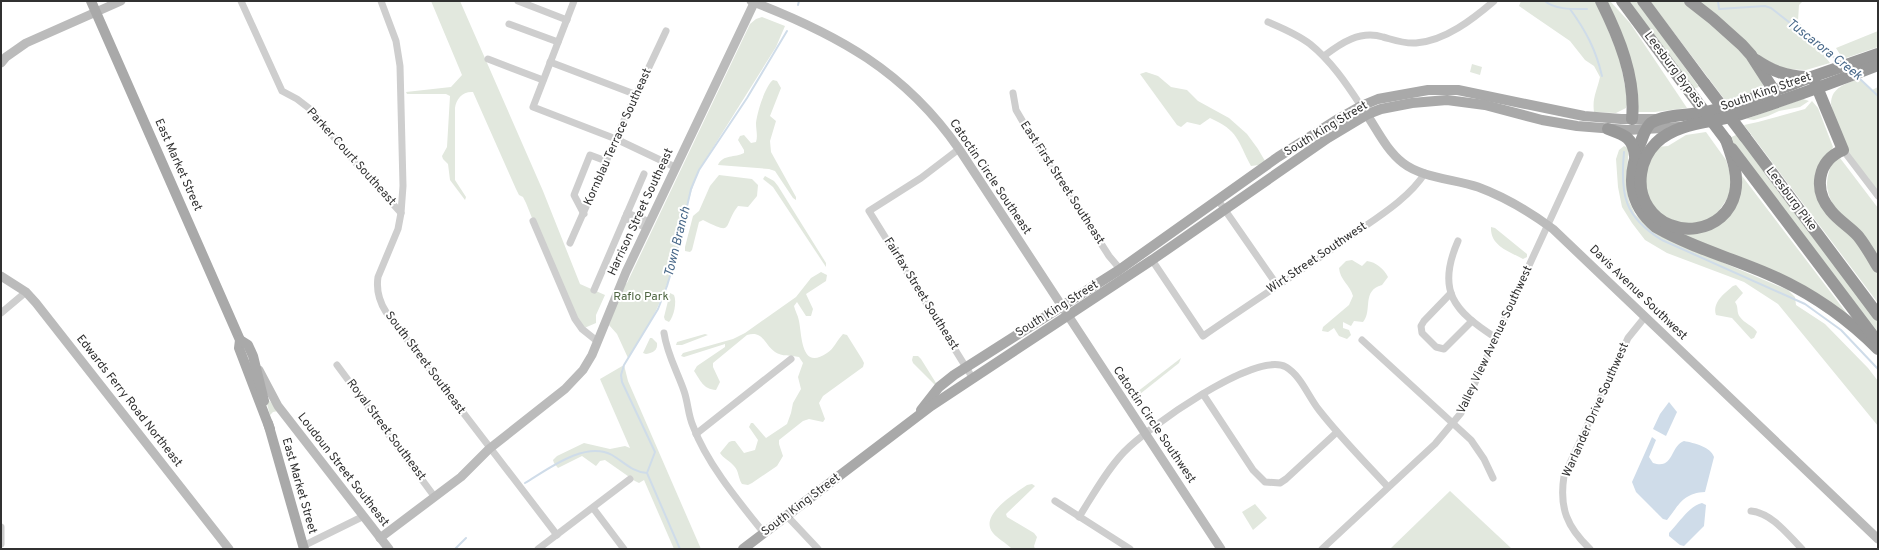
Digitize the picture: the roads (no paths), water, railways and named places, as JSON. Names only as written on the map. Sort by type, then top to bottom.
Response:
[{"type":"highway","points":[[1601,1],[1625,60],[1633,98],[1632,119]]},
{"type":"highway","name":"Leesburg Bypass","points":[[1622,1],[1726,140]]},
{"type":"highway","name":"Leesburg Bypass","points":[[1643,1],[1704,83]]},
{"type":"highway","points":[[1690,1],[1729,32],[1751,55],[1765,66],[1779,73],[1815,82],[1843,150],[1831,156],[1824,166],[1820,178],[1821,194],[1831,211],[1858,237],[1878,267]]},
{"type":"highway","name":"South King Street","points":[[1840,75],[1850,64],[1878,54]]},
{"type":"highway","points":[[1751,55],[1770,86],[1772,92],[1769,101],[1760,108]]},
{"type":"highway","name":"South King Street","points":[[1660,119],[1721,108],[1772,92],[1840,75],[1859,72],[1878,65]]},
{"type":"highway","points":[[1826,109],[1829,93],[1840,75]]},
{"type":"highway","name":"South King Street","points":[[1687,126],[1737,115],[1760,108],[1794,95],[1815,82]]},
{"type":"highway","name":"Leesburg Pike","points":[[1704,83],[1878,315]]},
{"type":"highway","points":[[1794,95],[1812,97],[1821,102],[1826,109]]},
{"type":"highway","points":[[1660,119],[1652,122],[1646,129],[1635,156],[1632,175],[1634,195],[1645,217],[1656,227],[1768,274],[1804,291],[1845,319],[1878,349]]},
{"type":"highway","points":[[1687,126],[1670,133],[1656,143],[1648,154],[1641,176],[1641,186],[1647,205],[1657,217],[1674,227],[1692,229],[1703,227],[1716,221],[1730,205],[1735,193],[1736,177],[1735,168],[1726,140]]},
{"type":"highway","points":[[1608,129],[1630,140],[1634,147],[1635,156]]},
{"type":"highway","name":"Leesburg Pike","points":[[1726,140],[1878,342]]},
{"type":"main road","name":"East Market Street","points":[[91,1],[240,340],[239,348],[248,357],[261,385],[270,429]]},
{"type":"main road","name":"South King Street","points":[[743,549],[788,516],[916,416],[1120,269],[1278,157],[1361,106],[1378,99],[1428,90],[1458,90],[1487,94],[1560,112],[1592,117],[1660,119]]},
{"type":"main road","name":"South King Street","points":[[916,416],[939,387],[967,367],[1152,260],[1328,138],[1368,114],[1381,109],[1412,103],[1447,100],[1485,105],[1558,123],[1608,129],[1646,129],[1687,126]]},
{"type":"main road","name":"East Market Street","points":[[248,357],[303,547]]},
{"type":"street","points":[[1,63],[15,50],[26,43],[121,1]]},
{"type":"street","name":"Parker Court Southeast","points":[[241,1],[282,91],[297,98],[310,109],[401,213]]},
{"type":"street","name":"South Street Southeast","points":[[381,1],[396,41],[400,66],[403,145],[401,213],[398,230],[378,277],[377,285],[380,300],[386,312],[489,449],[557,535]]},
{"type":"street","points":[[518,1],[567,20]]},
{"type":"street","points":[[574,1],[533,107],[616,139],[675,167]]},
{"type":"street","name":"Catoctin Circle Southeast","points":[[753,1],[829,35],[877,65],[923,106],[959,149],[1064,310]]},
{"type":"street","name":"Harrison Street Southeast","points":[[380,538],[461,477],[489,449],[572,382],[587,363],[613,301],[753,1]]},
{"type":"street","points":[[1324,56],[1339,45],[1363,35],[1381,36],[1404,43],[1425,42],[1468,22],[1494,1]]},
{"type":"street","points":[[1268,22],[1296,35],[1324,56],[1346,83],[1361,106]]},
{"type":"street","points":[[509,24],[558,42]]},
{"type":"street","name":"Kornblau Terrace Southeast","points":[[570,243],[666,31]]},
{"type":"street","points":[[488,59],[543,80]]},
{"type":"street","points":[[550,62],[637,95]]},
{"type":"street","name":"East First Street Southeast","points":[[1013,93],[1016,110],[1026,127],[1108,256],[1120,269]]},
{"type":"street","name":"Davis Avenue Southwest","points":[[1361,106],[1368,114],[1390,150],[1408,167],[1425,174],[1457,180],[1490,192],[1510,201],[1548,225],[1878,539]]},
{"type":"street","name":"Fairfax Street Southeast","points":[[959,149],[921,178],[869,211],[972,377]]},
{"type":"street","points":[[1843,150],[1878,196]]},
{"type":"street","points":[[584,214],[574,195],[590,155],[606,161]]},
{"type":"street","name":"Valley View Avenue Southwest","points":[[1322,549],[1388,486],[1435,444],[1453,424],[1470,396],[1580,155]]},
{"type":"street","points":[[594,290],[644,174]]},
{"type":"street","name":"Wirt Street Southwest","points":[[1152,260],[1203,336],[1352,235],[1408,194],[1425,174]]},
{"type":"street","points":[[1218,200],[1277,285]]},
{"type":"street","points":[[626,215],[648,225]]},
{"type":"street","points":[[533,220],[575,319],[582,329],[597,341]]},
{"type":"street","points":[[1458,241],[1448,268],[1448,284],[1451,293],[1461,310],[1472,321],[1496,338]]},
{"type":"street","name":"Edwards Ferry Road Northeast","points":[[1,276],[26,292],[36,303],[229,549]]},
{"type":"street","points":[[1,313],[26,292]]},
{"type":"street","points":[[1451,293],[1421,326],[1422,333],[1436,347],[1444,349],[1472,321]]},
{"type":"street","name":"Catoctin Circle Southwest","points":[[1064,310],[1221,549]]},
{"type":"street","name":"Warlander Drive Southwest","points":[[1590,549],[1570,525],[1566,515],[1562,490],[1564,476],[1628,338],[1646,317]]},
{"type":"street","points":[[664,333],[666,347],[686,397],[692,425],[696,434],[725,482],[764,533]]},
{"type":"street","points":[[1362,340],[1478,449],[1493,478]]},
{"type":"street","name":"Loudoun Street Southeast","points":[[248,357],[266,383],[278,406]]},
{"type":"street","points":[[696,434],[791,359]]},
{"type":"street","name":"Royal Street Southeast","points":[[337,365],[434,496]]},
{"type":"street","points":[[1080,517],[1110,469],[1124,452],[1145,433],[1216,385],[1248,371],[1265,366],[1282,365],[1297,376],[1318,408],[1337,432],[1388,486]]},
{"type":"street","name":"Loudoun Street Southeast","points":[[261,385],[389,549]]},
{"type":"street","points":[[1203,394],[1253,470],[1265,482],[1280,483],[1286,479],[1337,432]]},
{"type":"street","points":[[538,549],[630,479]]},
{"type":"street","points":[[1055,501],[1130,549]]},
{"type":"street","points":[[593,508],[624,549]]},
{"type":"street","points":[[1751,511],[1760,512],[1769,517],[1799,548]]},
{"type":"street","points":[[303,547],[364,516]]},
{"type":"street","points":[[788,516],[818,549]]},
{"type":"street","points":[[1,527],[1,544]]},
{"type":"water","points":[[1669,402],[1677,412],[1666,436],[1653,429],[1660,414]]},
{"type":"water","points":[[1652,437],[1656,440],[1649,457],[1653,463],[1665,463],[1676,448],[1684,441],[1706,448],[1714,457],[1705,492],[1686,497],[1667,520],[1663,519],[1636,492],[1632,482]]},
{"type":"water","points":[[1702,503],[1706,505],[1704,526],[1684,546],[1680,545],[1669,536],[1669,533],[1693,507]]},
{"type":"waterway","name":"Town Branch","points":[[798,5],[799,1]]},
{"type":"waterway","name":"Tuscarora Creek","points":[[1545,1],[1559,7],[1587,9]]},
{"type":"waterway","name":"Tuscarora Creek","points":[[1718,1],[1719,9],[1765,6],[1771,8],[1840,62]]},
{"type":"waterway","points":[[1570,9],[1590,41],[1602,76]]},
{"type":"waterway","name":"Town Branch","points":[[680,549],[647,473],[655,452],[622,382],[621,375],[624,365],[658,309],[667,286],[675,259],[691,189],[699,170],[747,98],[787,31]]},
{"type":"waterway","name":"Tuscarora Creek","points":[[1859,78],[1878,96]]},
{"type":"waterway","points":[[1624,152],[1623,180],[1627,203],[1639,222],[1649,231],[1662,240],[1805,304],[1841,330],[1878,369]]},
{"type":"waterway","points":[[525,483],[567,458],[590,451],[601,451],[612,455],[632,469],[647,473]]},
{"type":"waterway","points":[[455,549],[466,538]]},
{"type":"park label","name":"Raflo Park","points":[[641,297]]}]
